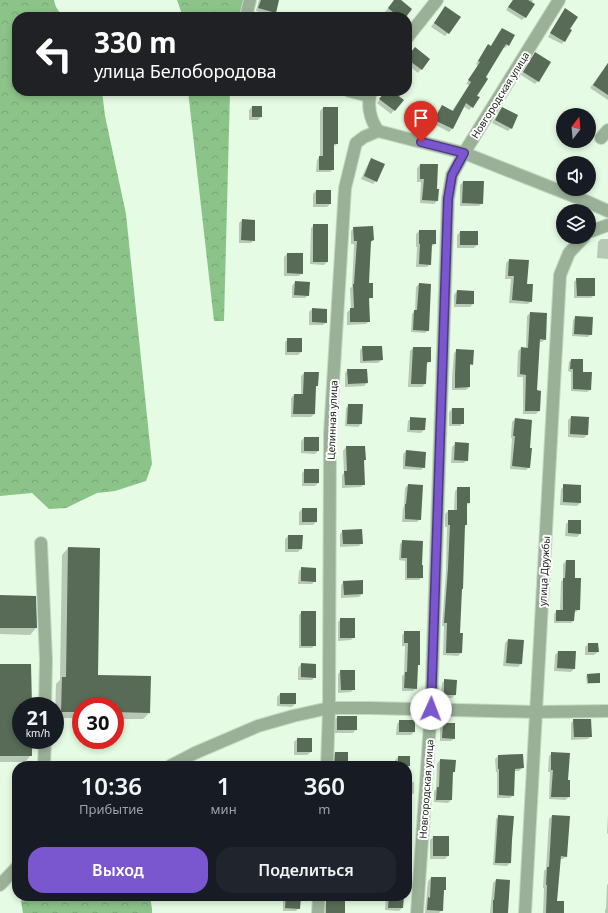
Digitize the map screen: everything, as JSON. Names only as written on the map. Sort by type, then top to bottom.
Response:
[{"type":"street","points":[[247,12],[250,0]]},
{"type":"street","points":[[412,32],[437,0]]},
{"type":"street","name":"Новгородская улица","points":[[417,913],[431,709],[448,199],[452,175],[464,153],[559,0]]},
{"type":"street","points":[[370,96],[370,114],[378,131],[464,153],[608,211]]},
{"type":"street","name":"Целинная улица","points":[[327,761],[329,708],[330,432],[344,188],[356,143],[364,137],[378,131]]},
{"type":"street","points":[[596,229],[608,225]]},
{"type":"street","name":"улица Дружбы","points":[[525,913],[560,276],[569,252],[577,244]]},
{"type":"street","points":[[41,543],[46,660],[45,697]]},
{"type":"street","points":[[180,761],[258,726],[329,708],[536,712],[608,711]]},
{"type":"street","points":[[44,761],[45,749]]},
{"type":"street","points":[[0,885],[12,872]]},
{"type":"street","points":[[318,913],[319,901]]},
{"type":"green space","points":[[0,0],[54,0],[55,5],[60,12],[12,12],[12,96],[103,96],[105,116],[126,214],[152,464],[146,481],[115,491],[97,493],[66,508],[49,509],[32,493],[0,496]]},
{"type":"green space","points":[[177,0],[244,0],[240,12],[181,12]]},
{"type":"green space","points":[[189,96],[230,96],[224,321],[214,321]]},
{"type":"green space","points":[[21,901],[151,901],[152,909],[152,913],[23,913]]},
{"type":"building","points":[[261,0],[279,0],[276,12],[258,8]]},
{"type":"building","points":[[394,0],[401,0],[412,9],[410,12],[393,12],[388,8]]},
{"type":"building","points":[[513,0],[528,0],[535,4],[526,18],[508,7]]},
{"type":"building","points":[[445,6],[461,17],[449,34],[434,23]]},
{"type":"building","points":[[565,8],[578,17],[570,29],[572,30],[565,42],[550,33]]},
{"type":"building","points":[[502,28],[515,35],[509,46],[506,44],[486,77],[488,79],[477,96],[480,97],[473,108],[466,103],[453,129],[434,120],[442,105],[453,111],[471,82],[468,80],[480,62],[478,61],[488,44],[491,46]]},
{"type":"building","points":[[415,47],[430,59],[422,70],[412,63],[412,51]]},
{"type":"building","points":[[535,52],[551,62],[539,82],[523,72]]},
{"type":"building","points":[[608,63],[608,95],[593,85]]},
{"type":"building","points":[[382,96],[399,96],[404,100],[395,111],[379,99]]},
{"type":"building","points":[[252,106],[262,106],[262,117],[252,117]]},
{"type":"building","points":[[323,107],[338,107],[338,144],[334,144],[334,170],[319,170],[319,156],[323,156]]},
{"type":"building","points":[[502,107],[518,115],[512,129],[495,120]]},
{"type":"building","points":[[371,158],[385,164],[377,182],[364,176]]},
{"type":"building","points":[[420,164],[438,164],[438,201],[422,200],[424,179],[420,179]]},
{"type":"building","points":[[463,181],[484,181],[483,204],[462,203]]},
{"type":"building","points":[[316,190],[331,190],[331,204],[316,204]]},
{"type":"building","points":[[242,219],[255,220],[255,241],[241,240]]},
{"type":"building","points":[[313,224],[328,224],[328,262],[313,262]]},
{"type":"building","points":[[373,226],[374,240],[371,241],[369,283],[373,283],[373,298],[369,298],[370,322],[350,322],[350,308],[354,308],[353,284],[357,241],[354,241],[353,227]]},
{"type":"building","points":[[419,230],[436,230],[436,244],[432,244],[431,265],[419,264]]},
{"type":"building","points":[[460,231],[478,231],[478,245],[460,245]]},
{"type":"building","points":[[287,253],[303,253],[303,274],[287,273]]},
{"type":"building","points":[[509,259],[529,260],[527,284],[533,284],[532,302],[512,300],[514,276],[508,276]]},
{"type":"building","points":[[576,278],[595,278],[595,296],[577,296]]},
{"type":"building","points":[[295,281],[310,282],[309,296],[294,295]]},
{"type":"building","points":[[419,283],[431,284],[429,331],[413,330],[414,310],[417,310]]},
{"type":"building","points":[[457,290],[474,291],[474,304],[456,304]]},
{"type":"building","points":[[312,308],[327,309],[327,323],[312,322]]},
{"type":"building","points":[[530,312],[547,313],[546,340],[540,339],[537,390],[541,391],[540,411],[525,411],[526,375],[520,374],[521,347],[528,348]]},
{"type":"building","points":[[575,316],[593,317],[592,335],[574,334]]},
{"type":"building","points":[[287,338],[302,338],[302,352],[287,352]]},
{"type":"building","points":[[362,346],[382,346],[383,360],[363,361]]},
{"type":"building","points":[[413,347],[431,347],[431,362],[427,362],[426,384],[411,384]]},
{"type":"building","points":[[456,349],[474,350],[473,365],[470,364],[470,387],[455,388]]},
{"type":"building","points":[[571,359],[583,359],[583,372],[592,372],[591,390],[573,389],[573,369],[570,369]]},
{"type":"building","points":[[347,369],[367,369],[368,383],[348,384]]},
{"type":"building","points":[[304,372],[319,372],[318,386],[316,386],[315,414],[293,414],[294,394],[303,394]]},
{"type":"building","points":[[348,404],[363,404],[362,424],[347,424]]},
{"type":"building","points":[[452,408],[464,408],[464,424],[452,424]]},
{"type":"building","points":[[571,416],[589,417],[588,435],[570,434]]},
{"type":"building","points":[[410,417],[426,418],[425,430],[410,430]]},
{"type":"building","points":[[515,418],[532,420],[530,468],[512,466]]},
{"type":"building","points":[[304,437],[319,437],[319,451],[304,451]]},
{"type":"building","points":[[455,442],[469,443],[468,461],[454,460]]},
{"type":"building","points":[[346,446],[365,446],[365,485],[345,485],[344,471],[347,471]]},
{"type":"building","points":[[406,450],[426,452],[425,468],[405,466]]},
{"type":"building","points":[[304,469],[319,469],[319,483],[304,483]]},
{"type":"building","points":[[408,484],[423,485],[421,520],[405,519],[405,504]]},
{"type":"building","points":[[563,484],[581,485],[581,503],[563,502]]},
{"type":"building","points":[[457,487],[470,487],[470,503],[467,503],[467,525],[465,525],[460,633],[463,633],[462,653],[446,653],[447,623],[444,623],[450,525],[448,525],[448,510],[457,510]]},
{"type":"building","points":[[302,508],[317,508],[317,522],[302,522]]},
{"type":"building","points":[[568,520],[581,520],[581,534],[568,533]]},
{"type":"building","points":[[362,529],[363,544],[343,544],[342,530]]},
{"type":"building","points":[[288,535],[303,535],[302,549],[288,549]]},
{"type":"building","points":[[402,540],[423,541],[423,578],[407,578],[407,558],[401,558]]},
{"type":"building","points":[[68,547],[100,548],[98,675],[151,676],[150,713],[124,712],[124,697],[72,697],[72,712],[64,712],[64,697],[61,697],[62,677],[66,677]]},
{"type":"building","points":[[566,560],[575,560],[575,578],[581,578],[580,610],[575,610],[574,621],[556,621],[556,610],[563,610],[563,578],[565,578]]},
{"type":"building","points":[[301,567],[316,568],[316,582],[301,581]]},
{"type":"building","points":[[363,580],[363,594],[344,595],[343,581]]},
{"type":"building","points":[[0,595],[36,596],[37,628],[0,628]]},
{"type":"building","points":[[301,611],[316,611],[316,646],[301,646]]},
{"type":"building","points":[[340,618],[355,618],[355,638],[340,638]]},
{"type":"building","points":[[404,631],[420,631],[420,665],[418,665],[417,689],[404,688],[405,672],[407,672],[408,643],[404,643]]},
{"type":"building","points":[[508,639],[524,640],[522,664],[506,663]]},
{"type":"building","points":[[588,643],[598,643],[599,652],[588,652]]},
{"type":"building","points":[[558,651],[576,651],[575,669],[557,668]]},
{"type":"building","points":[[301,663],[316,664],[316,678],[301,677]]},
{"type":"building","points":[[0,664],[31,664],[32,697],[12,697],[12,749],[32,749],[32,756],[0,756]]},
{"type":"building","points":[[340,670],[355,670],[355,690],[341,690]]},
{"type":"building","points":[[600,673],[600,683],[588,683],[587,674]]},
{"type":"building","points":[[444,679],[457,680],[456,695],[444,695]]},
{"type":"building","points":[[280,693],[296,693],[296,704],[280,704]]},
{"type":"building","points":[[337,716],[357,716],[357,730],[337,730]]},
{"type":"building","points":[[573,719],[591,719],[592,737],[574,737]]},
{"type":"building","points":[[399,720],[415,720],[415,732],[399,732]]},
{"type":"building","points":[[443,723],[455,723],[455,739],[442,738]]},
{"type":"building","points":[[297,738],[312,738],[312,752],[297,752]]},
{"type":"building","points":[[335,752],[348,752],[348,761],[334,761]]},
{"type":"building","points":[[551,752],[570,753],[568,780],[570,780],[570,797],[551,797],[553,770],[551,770]]},
{"type":"building","points":[[523,754],[524,768],[515,769],[514,796],[499,795],[498,755]]},
{"type":"building","points":[[398,756],[410,756],[410,761],[398,761]]},
{"type":"building","points":[[440,759],[456,760],[455,772],[453,772],[452,800],[436,800],[437,787],[439,787]]},
{"type":"building","points":[[498,815],[514,816],[511,863],[495,863]]},
{"type":"building","points":[[552,815],[570,816],[567,857],[561,856],[557,901],[564,901],[564,913],[546,913],[547,867],[549,867]]},
{"type":"building","points":[[433,836],[449,836],[449,856],[433,856]]},
{"type":"building","points":[[431,877],[446,877],[443,911],[427,910],[428,897],[430,898]]},
{"type":"building","points":[[496,879],[510,880],[508,913],[493,913]]},
{"type":"building","points":[[286,901],[301,901],[300,909],[285,908]]},
{"type":"building","points":[[326,901],[345,901],[345,913],[326,913]]},
{"type":"building","points":[[389,901],[404,901],[403,908],[388,908]]},
{"type":"route","points":[[421,142],[464,153],[452,175],[448,199],[431,709]]}]
